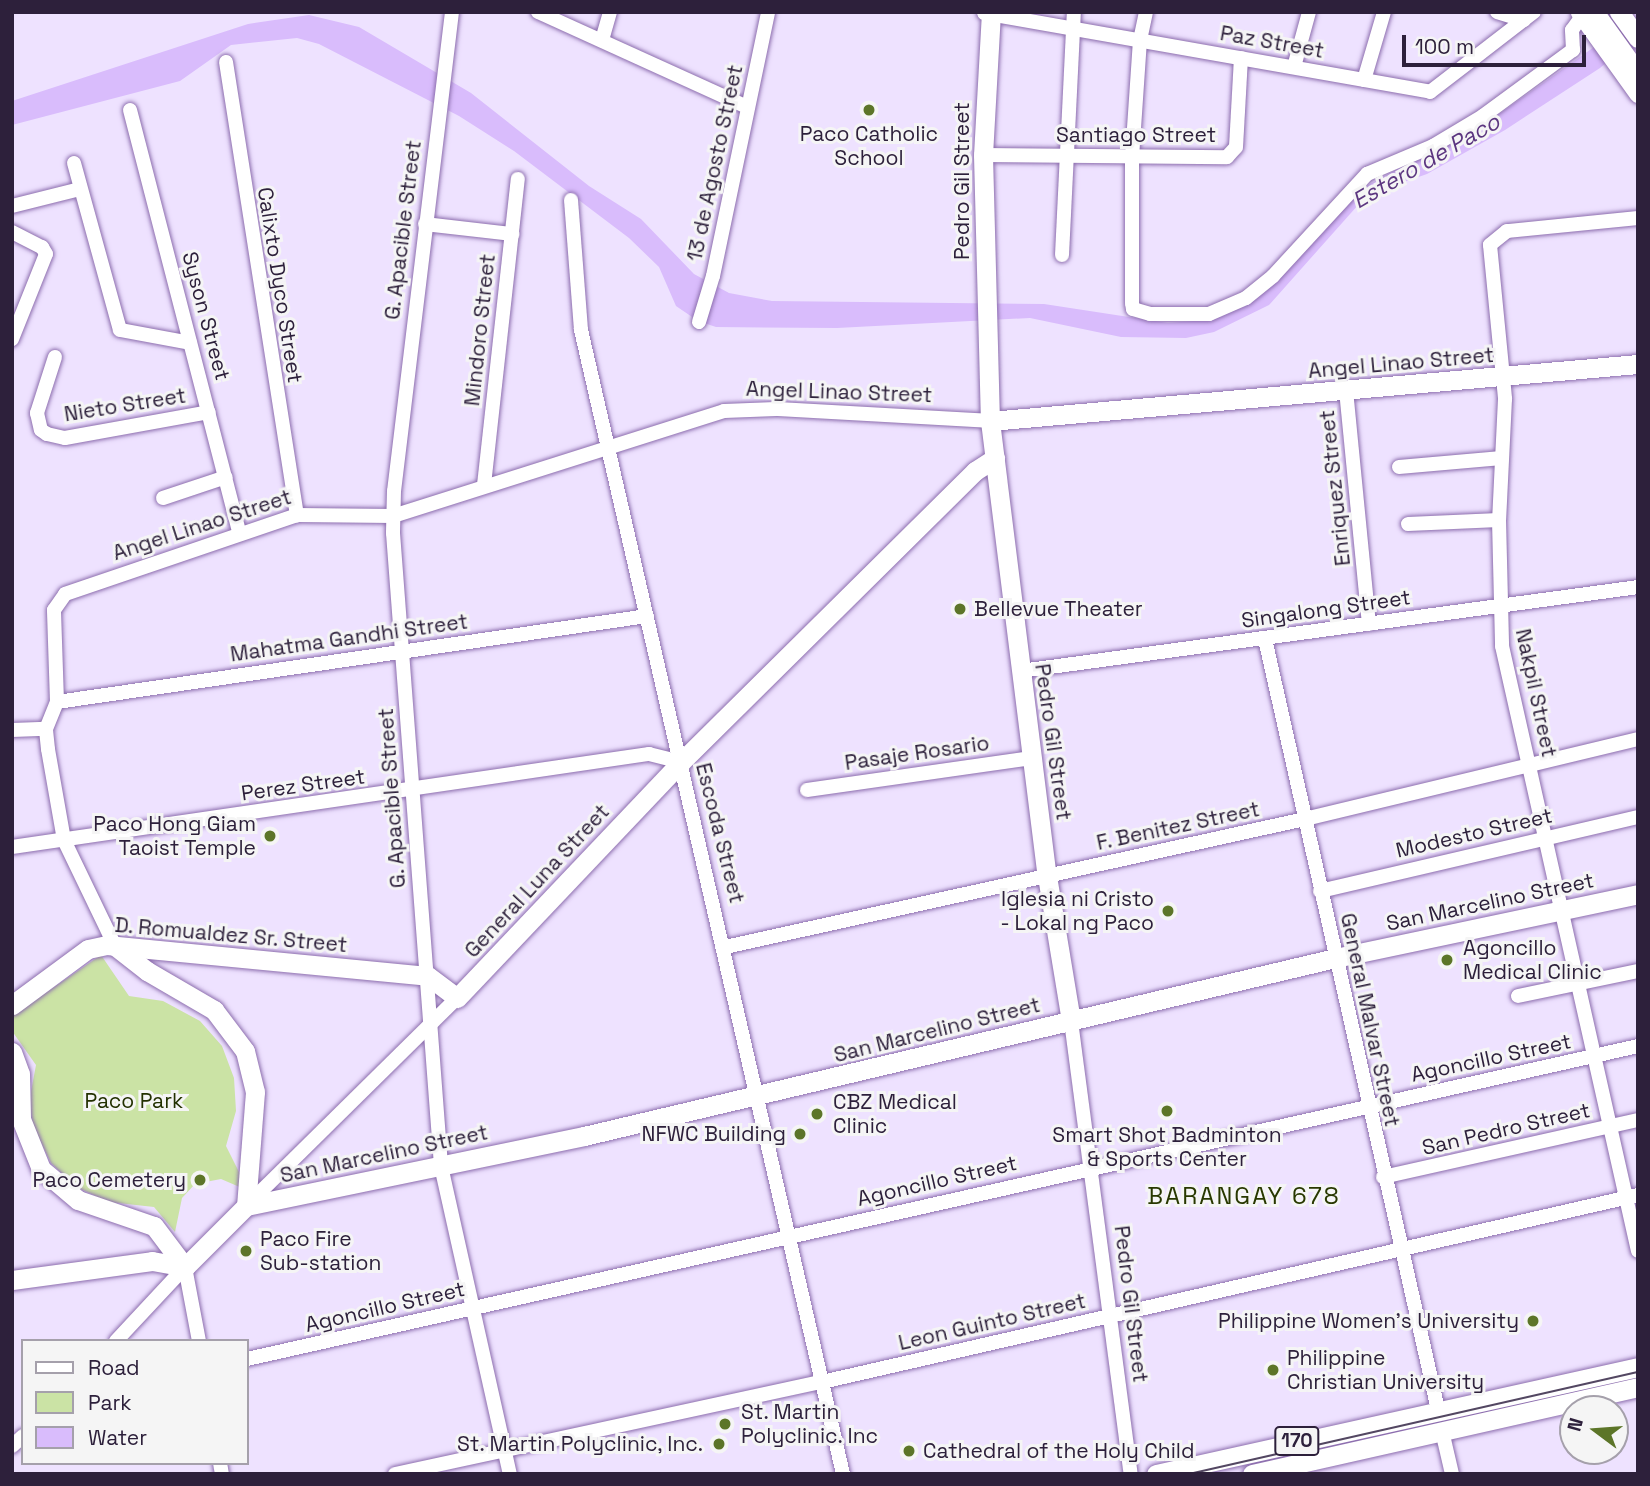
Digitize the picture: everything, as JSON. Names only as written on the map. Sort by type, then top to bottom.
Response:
[{"type":"highway","points":[[1607,12],[1638,55]]},
{"type":"highway","points":[[1586,17],[1638,75]]},
{"type":"main road","points":[[1619,12],[1638,38]]},
{"type":"main road","name":"Pedro Gil Street","points":[[988,13],[983,155],[984,300],[990,421],[1047,876],[1072,1021]]},
{"type":"main road","points":[[1586,17],[1638,93]]},
{"type":"main road","name":"Angel Linao Street","points":[[990,421],[1638,364]]},
{"type":"main road","name":"General Luna Street","points":[[457,998],[681,762],[975,471],[995,458]]},
{"type":"main road","name":"San Marcelino Street","points":[[246,1206],[757,1096],[1335,958],[1638,894]]},
{"type":"main road","points":[[116,946],[147,971],[214,1010],[245,1051],[256,1092],[246,1206]]},
{"type":"main road","name":"D. Romualdez Sr. Street","points":[[12,1005],[88,949],[116,946],[428,976]]},
{"type":"main road","points":[[428,976],[457,998]]},
{"type":"main road","points":[[12,1052],[20,1074],[21,1119],[41,1169],[78,1200],[154,1226],[185,1267]]},
{"type":"main road","name":"General Luna Street","points":[[185,1267],[246,1206]]},
{"type":"main road","points":[[12,1280],[152,1261],[185,1267]]},
{"type":"main road","name":"170","points":[[1156,1474],[1638,1367]]},
{"type":"main road","name":"170","points":[[1252,1474],[1638,1387]]},
{"type":"street","name":"G. Apacible Street","points":[[452,12],[425,224],[393,516],[441,1166],[510,1474]]},
{"type":"street","points":[[538,12],[747,107]]},
{"type":"street","points":[[602,40],[610,12]]},
{"type":"street","name":"13 de Agosto Street","points":[[699,322],[713,276],[768,12]]},
{"type":"street","points":[[1062,255],[1071,27],[1074,12]]},
{"type":"street","points":[[1146,12],[1140,40],[1132,158],[1132,303],[1133,309],[1150,314],[1209,314],[1246,298],[1273,276],[1367,174],[1433,146],[1483,117],[1573,50],[1572,30],[1586,17]]},
{"type":"street","points":[[1294,67],[1309,12]]},
{"type":"street","points":[[1364,80],[1384,12]]},
{"type":"street","points":[[1497,12],[1529,16]]},
{"type":"street","name":"Paz Street","points":[[988,13],[1430,92],[1529,16]]},
{"type":"street","name":"Santiago Street","points":[[983,155],[1132,158],[1233,154],[1241,58]]},
{"type":"street","name":"Calixto Dyco Street","points":[[226,62],[297,514]]},
{"type":"street","name":"Syson Street","points":[[130,110],[240,534]]},
{"type":"street","points":[[74,163],[120,330],[190,343]]},
{"type":"street","name":"Mindoro Street","points":[[484,485],[518,178]]},
{"type":"street","points":[[12,206],[80,189]]},
{"type":"street","name":"Escoda Street","points":[[571,200],[582,330],[725,947],[843,1474]]},
{"type":"street","name":"Nakpil Street","points":[[1638,218],[1507,231],[1490,245],[1500,377],[1505,398],[1499,520],[1498,607],[1502,646],[1610,1127],[1632,1196],[1638,1251]]},
{"type":"street","points":[[425,224],[512,234]]},
{"type":"street","points":[[12,232],[42,247],[46,254],[12,339]]},
{"type":"street","name":"Nieto Street","points":[[55,357],[37,413],[41,430],[47,434],[65,439],[209,412]]},
{"type":"street","name":"Enriquez Street","points":[[1346,390],[1369,624]]},
{"type":"street","name":"Angel Linao Street","points":[[57,702],[54,610],[65,593],[297,514],[393,516],[724,411],[776,409],[990,421]]},
{"type":"street","points":[[1399,467],[1502,457]]},
{"type":"street","points":[[163,498],[226,477]]},
{"type":"street","points":[[1408,524],[1499,520]]},
{"type":"street","name":"Singalong Street","points":[[1021,671],[1638,587]]},
{"type":"street","name":"Mahatma Gandhi Street","points":[[57,702],[647,616]]},
{"type":"street","name":"General Malvar Street","points":[[1265,639],[1399,1251],[1438,1410]]},
{"type":"street","points":[[57,702],[46,729],[64,840],[116,946]]},
{"type":"street","points":[[12,730],[46,729]]},
{"type":"street","name":"F. Benitez Street","points":[[725,947],[1304,820],[1530,763],[1638,739]]},
{"type":"street","name":"Perez Street","points":[[12,847],[412,791],[649,754],[681,762]]},
{"type":"street","name":"Pasaje Rosario","points":[[807,790],[1032,758]]},
{"type":"street","name":"Modesto Street","points":[[1320,891],[1638,817]]},
{"type":"street","points":[[1518,996],[1638,971]]},
{"type":"street","name":"General Luna Street","points":[[246,1206],[457,998]]},
{"type":"street","name":"Pedro Gil Street","points":[[1072,1021],[1131,1474]]},
{"type":"street","name":"Agoncillo Street","points":[[248,1359],[1090,1167],[1638,1046]]},
{"type":"street","name":"San Pedro Street","points":[[1383,1177],[1638,1121]]},
{"type":"street","name":"Leon Guinto Street","points":[[395,1474],[822,1382],[1632,1196]]},
{"type":"street","points":[[185,1267],[199,1339]]},
{"type":"street","name":"General Luna Street","points":[[118,1339],[185,1267]]},
{"type":"street","points":[[1442,1431],[1452,1474]]},
{"type":"green space","name":"Paco Park","points":[[101,955],[129,996],[163,1001],[200,1021],[222,1046],[234,1078],[236,1111],[226,1146],[245,1184],[242,1188],[221,1179],[195,1184],[182,1198],[175,1232],[154,1207],[109,1202],[76,1187],[51,1163],[32,1124],[30,1097],[36,1065],[12,1031],[12,1016]]},
{"type":"water","name":"Estero de Paco","points":[[309,15],[359,27],[471,93],[589,186],[641,219],[694,274],[729,293],[772,301],[1044,304],[1168,323],[1194,321],[1242,302],[1359,190],[1502,112],[1638,16],[1638,35],[1600,68],[1505,130],[1427,174],[1367,195],[1269,305],[1214,332],[1186,338],[1121,337],[1030,318],[837,328],[716,327],[698,321],[676,306],[659,267],[629,238],[514,151],[459,116],[319,44],[297,38],[231,45],[180,81],[12,125],[12,101],[248,24]]},
{"type":"tram line","points":[[1189,1474],[1638,1372]]},
{"type":"place","name":"Paco Catholic School","points":[[869,110]]},
{"type":"place","name":"Bellevue Theater","points":[[960,609]]},
{"type":"place","name":"Paco Hong Giam Taoist Temple","points":[[270,836]]},
{"type":"place","name":"Iglesia ni Cristo - Lokal ng Paco","points":[[1168,911]]},
{"type":"place","name":"Agoncillo Medical Clinic","points":[[1447,960]]},
{"type":"place","name":"Smart Shot Badminton & Sports Center","points":[[1167,1111]]},
{"type":"place","name":"CBZ Medical Clinic","points":[[817,1114]]},
{"type":"place","name":"NFWC Building","points":[[800,1134]]},
{"type":"place","name":"Paco Cemetery","points":[[200,1180]]},
{"type":"place","name":"Paco Fire Sub-station","points":[[246,1251]]},
{"type":"place","name":"Philippine Women's University","points":[[1533,1321]]},
{"type":"place","name":"Philippine Christian University","points":[[1273,1370]]},
{"type":"place","name":"St. Martin Polyclinic. Inc","points":[[725,1424]]},
{"type":"place","name":"St. Martin Polyclinic, Inc.","points":[[719,1444]]},
{"type":"place","name":"Cathedral of the Holy Child","points":[[909,1451]]},
{"type":"district","name":"BARANGAY 678","points":[[1244,1196]]}]
